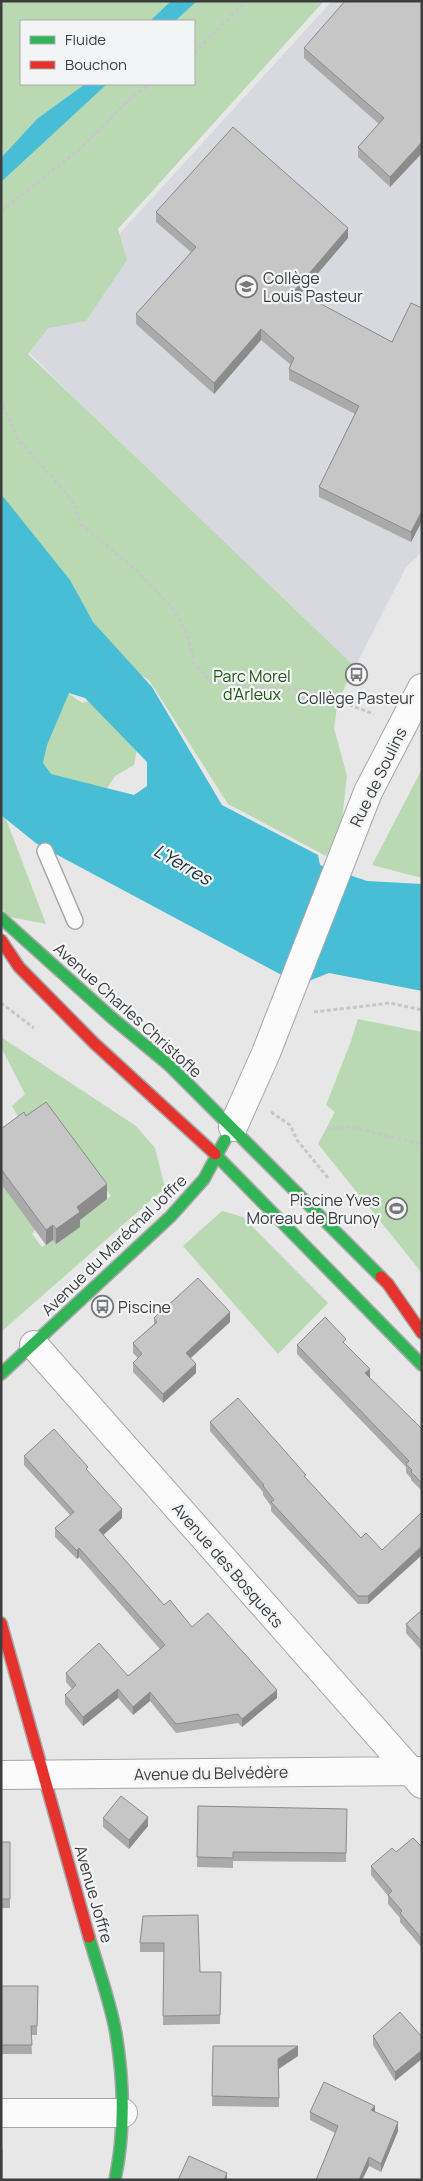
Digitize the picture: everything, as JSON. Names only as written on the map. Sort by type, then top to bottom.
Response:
[{"type":"main road","name":"Avenue Charles Christofle","points":[[1,918],[111,1018],[169,1065],[233,1127],[388,1284],[422,1333]]},
{"type":"main road","points":[[1,940],[19,967],[94,1043],[217,1156],[422,1365]]},
{"type":"main road","name":"Avenue du Maréchal Joffre","points":[[1,1374],[172,1216],[204,1179],[233,1127]]},
{"type":"main road","name":"Avenue Joffre","points":[[1,1622],[116,2034],[123,2113],[120,2157],[114,2180]]},
{"type":"street","name":"Rue de Soulins","points":[[292,988],[368,792],[422,688]]},
{"type":"street","points":[[233,1127],[292,988]]},
{"type":"street","name":"Avenue des Bosquets","points":[[34,1345],[418,1776]]},
{"type":"street","name":"Avenue du Belvédère","points":[[1,1775],[418,1776]]},
{"type":"street","points":[[1,2113],[123,2113]]},
{"type":"lane","points":[[45,851],[75,921]]},
{"type":"path","points":[[195,52],[246,1]]},
{"type":"path","points":[[1,211],[81,148],[132,97],[149,85]]},
{"type":"path","points":[[1,400],[18,439],[73,501],[82,524],[137,571],[170,605],[187,632],[194,663],[211,682],[255,688],[309,690],[362,708]]},
{"type":"path","points":[[292,988],[315,1013],[390,1003],[422,1010]]},
{"type":"path","points":[[327,1128],[351,1127],[422,1144]]},
{"type":"shaded area","name":"Collège Louis Pasteur","points":[[332,1],[422,1],[422,552],[406,567],[355,667],[321,650],[20,343]]},
{"type":"green space","name":"Parc Morel d’Arleux","points":[[1,1],[324,1],[118,229],[127,260],[86,321],[48,328],[28,354],[355,667],[338,701],[334,728],[347,776],[341,828],[326,856],[228,804],[149,680],[86,643],[1,551]]},
{"type":"green space","points":[[68,693],[82,703],[93,700],[137,749],[134,765],[115,776],[104,793],[44,791],[35,754]]},
{"type":"green space","points":[[422,769],[422,878],[372,865]]},
{"type":"green space","points":[[1,812],[6,819],[46,924],[10,917],[1,908]]},
{"type":"green space","name":"Piscine Yves Moreau de Brunoy","points":[[358,1019],[422,1032],[422,1273],[318,1144],[335,1112],[326,1105]]},
{"type":"green space","points":[[1,1037],[136,1126],[155,1148],[165,1188],[1,1332],[1,1184],[35,1230],[32,1234],[42,1247],[53,1240],[57,1243],[79,1227],[77,1222],[111,1196],[100,1182],[24,1127],[12,1106],[25,1094],[1,1047]]},
{"type":"green space","points":[[222,1211],[243,1217],[328,1303],[278,1354],[183,1246]]},
{"type":"water","points":[[171,1],[197,1],[176,20],[151,20]]},
{"type":"water","points":[[84,85],[106,85],[1,182],[1,158],[37,119]]},
{"type":"water","name":"L'Yerres","points":[[1,494],[70,580],[93,622],[152,687],[222,805],[318,855],[320,865],[367,881],[422,884],[422,991],[329,973],[301,984],[291,980],[37,844],[1,815]],"holes":[[[69,693],[85,698],[147,762],[147,786],[134,795],[51,774],[43,763],[47,745]]]},
{"type":"building","points":[[345,1],[422,1],[422,142],[390,177],[358,147],[384,118],[304,48]]},
{"type":"building","points":[[233,127],[348,228],[295,290],[392,342],[411,303],[422,308],[422,511],[411,532],[319,487],[359,406],[289,369],[294,358],[261,329],[214,383],[136,314],[196,247],[156,212]]},
{"type":"building","points":[[46,1102],[107,1184],[77,1207],[80,1212],[56,1229],[53,1225],[46,1230],[1,1169],[1,1129],[24,1112],[26,1116]]},
{"type":"building","points":[[198,1278],[230,1312],[186,1353],[196,1364],[163,1394],[133,1363],[142,1354],[133,1343],[157,1322],[154,1318]]},
{"type":"building","points":[[325,1317],[346,1339],[343,1342],[370,1369],[365,1373],[422,1429],[422,1483],[406,1464],[409,1461],[297,1345]]},
{"type":"building","points":[[238,1398],[306,1475],[304,1476],[361,1538],[366,1533],[382,1550],[422,1512],[422,1546],[368,1596],[358,1596],[271,1502],[274,1500],[264,1485],[210,1422]]},
{"type":"building","points":[[54,1429],[88,1467],[86,1469],[122,1509],[99,1530],[164,1605],[170,1600],[192,1627],[208,1613],[277,1690],[242,1719],[238,1714],[176,1724],[150,1692],[133,1707],[118,1689],[83,1717],[65,1695],[76,1685],[66,1673],[99,1643],[128,1676],[165,1645],[79,1548],[77,1551],[55,1528],[74,1512],[24,1456]]},
{"type":"building","points":[[422,1610],[422,1642],[406,1624]]},
{"type":"building","points":[[121,1796],[148,1817],[129,1840],[103,1818]]},
{"type":"building","points":[[198,1806],[347,1809],[346,1853],[233,1852],[233,1858],[197,1857]]},
{"type":"building","points":[[413,1838],[422,1847],[422,1939],[400,1913],[402,1911],[388,1895],[392,1891],[371,1866],[392,1848],[396,1852]]},
{"type":"building","points":[[1,1842],[10,1842],[10,1899],[1,1899]]},
{"type":"building","points":[[198,1915],[200,1972],[221,1972],[220,2015],[163,2016],[164,1943],[140,1943],[143,1916]]},
{"type":"building","points":[[1,1986],[38,1986],[37,2026],[31,2026],[32,2045],[1,2045]]},
{"type":"building","points":[[400,2012],[422,2037],[422,2050],[395,2072],[373,2036]]},
{"type":"building","points":[[213,2046],[298,2046],[278,2059],[279,2098],[212,2096]]},
{"type":"building","points":[[324,2082],[375,2106],[371,2110],[398,2122],[381,2164],[369,2157],[359,2180],[316,2180],[338,2126],[310,2112]]},
{"type":"building","points":[[2,2149],[2,2180],[1,2180]]},
{"type":"building","points":[[189,2156],[227,2173],[224,2180],[178,2180]]},
{"type":"traffic: fast","points":[[1,918],[111,1017],[169,1065],[381,1277]]},
{"type":"traffic: fast","points":[[1,1374],[171,1216],[204,1179],[225,1140]]},
{"type":"traffic: fast","points":[[215,1154],[422,1365]]},
{"type":"traffic: fast","points":[[89,1937],[114,2022],[121,2070],[122,2125],[115,2180]]},
{"type":"traffic: jam","points":[[1,940],[19,967],[94,1043],[215,1154]]},
{"type":"traffic: jam","points":[[381,1277],[388,1284],[422,1333]]},
{"type":"traffic: jam","points":[[1,1623],[89,1937]]},
{"type":"place","name":"Collège Louis Pasteur","points":[[247,287]]},
{"type":"place","name":"Collège Pasteur","points":[[356,674]]},
{"type":"place","name":"Piscine Yves Moreau de Brunoy","points":[[396,1209]]},
{"type":"place","name":"Piscine","points":[[102,1307]]}]
